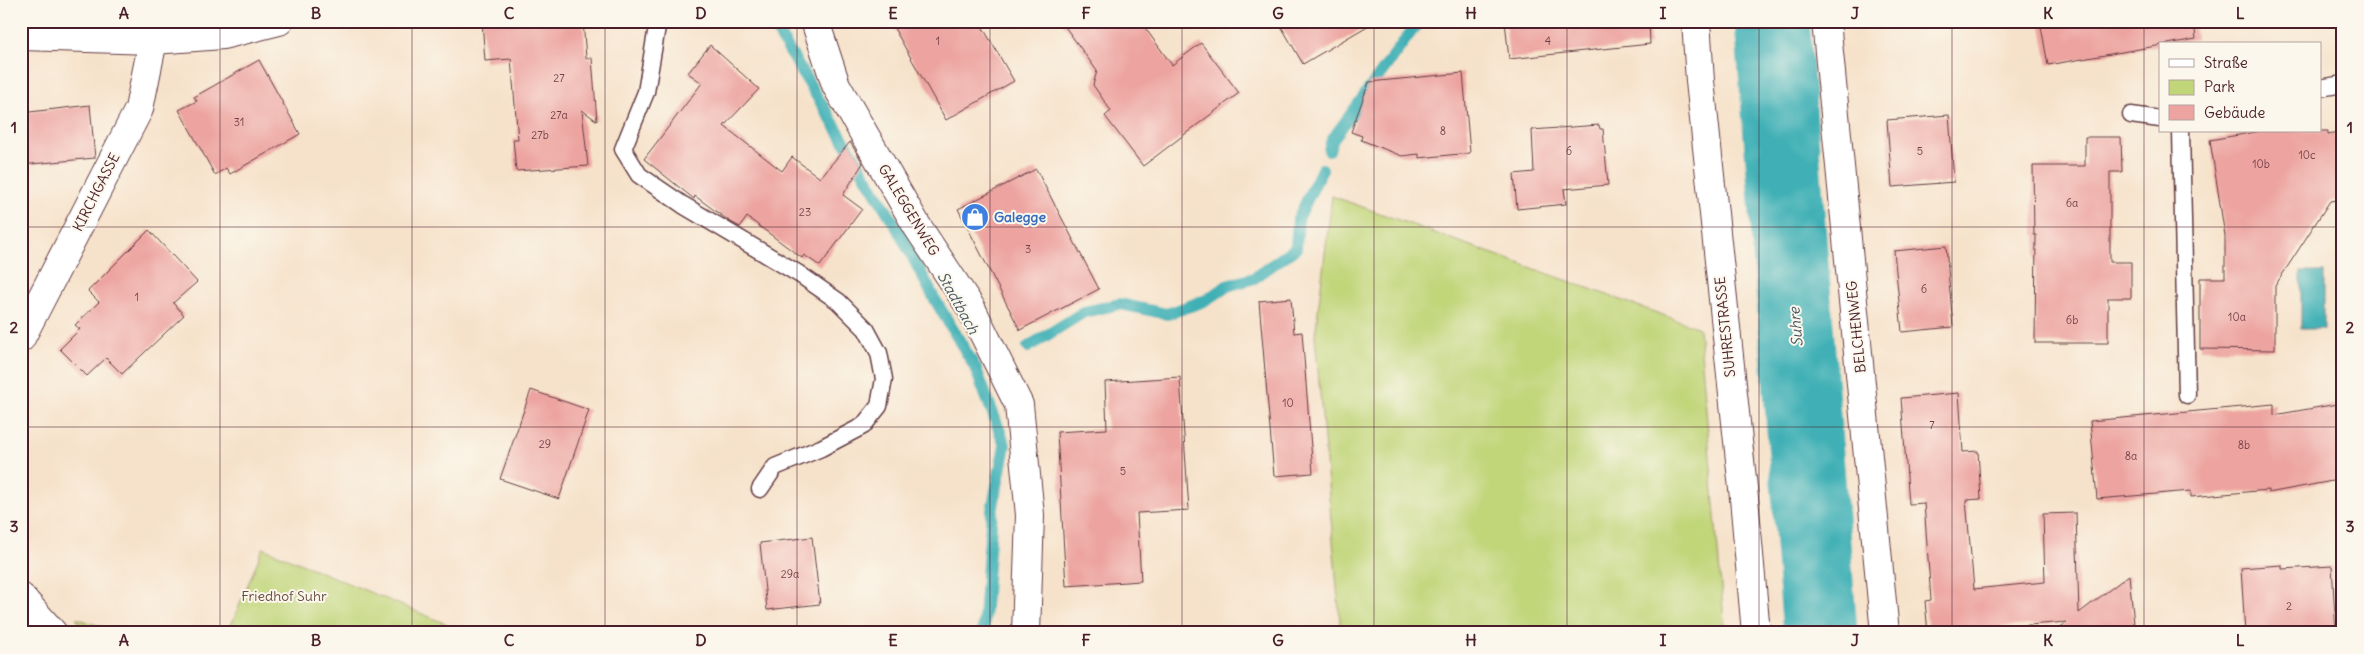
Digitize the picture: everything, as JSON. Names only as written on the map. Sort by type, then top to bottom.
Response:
[{"type":"street","points":[[21,36],[67,29],[154,40],[223,35],[279,21]]},
{"type":"street","name":"GALEGGENWEG","points":[[815,21],[836,85],[917,226],[971,308],[1019,405],[1030,514],[1026,633]]},
{"type":"street","name":"SUHRESTRASSE","points":[[1696,21],[1702,100],[1756,633]]},
{"type":"street","name":"BELCHENWEG","points":[[1826,21],[1886,633]]},
{"type":"street","name":"KIRCHGASSE","points":[[21,338],[139,109],[154,40]]},
{"type":"street","points":[[21,597],[53,633]]},
{"type":"lane","points":[[658,21],[646,92],[623,150],[639,175],[683,205],[799,274],[838,301],[866,329],[879,354],[884,379],[879,406],[863,426],[821,448],[775,467],[760,489]]},
{"type":"lane","points":[[2322,88],[2343,84]]},
{"type":"lane","points":[[2131,115],[2159,119]]},
{"type":"lane","points":[[2181,132],[2187,395]]},
{"type":"green space","points":[[1332,196],[1699,328],[1725,633],[1341,633],[1315,336]]},
{"type":"green space","name":"Friedhof Suhr","points":[[263,548],[449,625],[449,633],[228,633]]},
{"type":"green space","points":[[76,618],[121,633],[85,633]]},
{"type":"water","points":[[2301,272],[2324,272],[2324,329],[2301,329]]},
{"type":"building","points":[[482,21],[583,21],[586,58],[592,58],[597,121],[582,110],[588,166],[516,171],[513,139],[518,139],[511,59],[485,61]]},
{"type":"building","points":[[890,21],[979,21],[1014,81],[946,120]]},
{"type":"building","points":[[1061,21],[1140,21],[1172,65],[1201,43],[1239,93],[1143,166],[1105,116],[1111,111],[1093,85],[1097,71]]},
{"type":"building","points":[[1278,21],[1376,21],[1303,64]]},
{"type":"building","points":[[1505,21],[1649,21],[1650,44],[1509,59]]},
{"type":"building","points":[[2040,21],[2194,21],[2196,39],[2179,42],[2159,42],[2159,46],[2048,65]]},
{"type":"building","points":[[710,45],[759,89],[724,126],[782,171],[792,157],[820,178],[850,142],[863,163],[843,195],[862,209],[820,266],[804,255],[802,258],[747,217],[740,227],[729,221],[695,196],[694,199],[644,159],[702,83],[688,73]]},
{"type":"building","points":[[259,60],[300,134],[230,174],[226,168],[215,175],[179,110],[197,101],[194,97]]},
{"type":"building","points":[[1463,73],[1470,153],[1419,158],[1419,154],[1402,156],[1361,140],[1362,136],[1351,132],[1369,82]]},
{"type":"building","points":[[90,105],[95,158],[21,165],[21,113]]},
{"type":"building","points":[[1949,115],[1954,182],[1892,187],[1887,120]]},
{"type":"building","points":[[1599,125],[1600,129],[1603,129],[1608,185],[1564,189],[1566,204],[1517,209],[1514,174],[1534,172],[1532,130]]},
{"type":"building","points":[[2328,131],[2328,135],[2343,132],[2343,199],[2330,201],[2275,286],[2275,350],[2200,349],[2200,278],[2225,278],[2225,236],[2210,140],[2255,132]]},
{"type":"building","points":[[2085,137],[2121,137],[2122,172],[2110,172],[2110,262],[2131,262],[2131,298],[2108,298],[2108,343],[2035,343],[2036,235],[2034,235],[2033,166],[2085,166]]},
{"type":"building","points":[[1036,169],[1099,289],[1020,330],[958,209]]},
{"type":"building","points":[[149,230],[197,282],[173,303],[184,315],[122,374],[106,358],[87,376],[60,349],[80,329],[75,325],[99,302],[88,291]]},
{"type":"building","points":[[1946,246],[1953,327],[1902,332],[1894,251]]},
{"type":"building","points":[[1291,298],[1294,333],[1302,332],[1313,473],[1274,476],[1259,301]]},
{"type":"building","points":[[1180,377],[1189,510],[1137,513],[1141,581],[1066,586],[1057,432],[1107,429],[1105,382]]},
{"type":"building","points":[[531,390],[589,410],[559,499],[500,479]]},
{"type":"building","points":[[1959,393],[1963,452],[1978,451],[1981,499],[1966,500],[1974,589],[2045,582],[2043,514],[2076,513],[2079,613],[2129,575],[2135,633],[2053,633],[2067,622],[1978,629],[1978,633],[1928,633],[1925,601],[1931,600],[1924,503],[1909,504],[1901,398]]},
{"type":"building","points":[[2343,403],[2343,479],[2268,493],[2268,490],[2191,497],[2191,491],[2097,499],[2090,421],[2274,404],[2274,415]]},
{"type":"building","points":[[812,537],[820,604],[767,610],[760,543]]},
{"type":"building","points":[[2282,565],[2282,569],[2332,566],[2336,633],[2245,633],[2241,568]]},
{"type":"waterway","name":"Stadtbach","points":[[771,21],[899,231],[934,298],[975,367],[1005,445],[992,511],[983,633]]},
{"type":"waterway","points":[[1329,150],[1332,140],[1419,21]]},
{"type":"waterway","name":"Suhre","points":[[1772,21],[1820,633]]},
{"type":"waterway","points":[[1028,347],[1084,312],[1120,304],[1167,314],[1207,300],[1227,286],[1254,278],[1296,248],[1298,219],[1322,169]]},
{"type":"place","name":"Galegge","points":[[975,217]]}]
